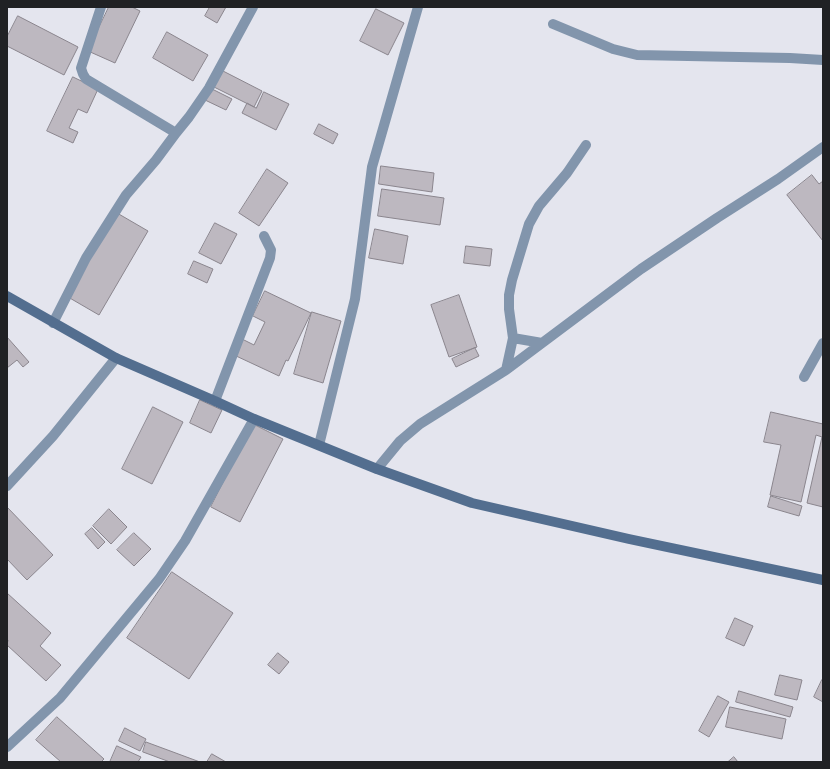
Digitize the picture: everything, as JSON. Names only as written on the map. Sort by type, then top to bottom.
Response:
[{"type":"main road","points":[[7,296],[116,358],[254,419],[377,469],[472,503],[823,580]]},
{"type":"street","points":[[101,7],[81,68],[83,74],[86,79],[176,133]]},
{"type":"street","points":[[53,323],[86,258],[126,195],[189,118],[209,88],[253,7]]},
{"type":"street","points":[[319,445],[355,299],[372,168],[418,7]]},
{"type":"street","points":[[553,24],[613,49],[637,55],[823,60]]},
{"type":"street","points":[[506,370],[513,338],[509,309],[509,296],[512,280],[529,224],[539,206],[567,173],[586,145]]},
{"type":"street","points":[[377,469],[400,441],[420,424],[506,370],[641,269],[778,179],[823,147]]},
{"type":"street","points":[[215,401],[270,258],[271,250],[264,236]]},
{"type":"street","points":[[513,338],[542,343]]},
{"type":"street","points":[[804,377],[823,343]]},
{"type":"street","points":[[7,486],[53,436],[116,358]]},
{"type":"street","points":[[7,747],[60,698],[159,579],[186,541],[254,419]]},
{"type":"building","points":[[109,7],[132,7],[140,11],[115,63],[88,51]]},
{"type":"building","points":[[210,7],[226,7],[217,23],[205,16]]},
{"type":"building","points":[[376,9],[404,23],[388,55],[360,41]]},
{"type":"building","points":[[18,16],[78,47],[64,75],[7,46],[7,37]]},
{"type":"building","points":[[167,32],[208,55],[193,81],[153,58]]},
{"type":"building","points":[[223,71],[262,91],[254,107],[214,87]]},
{"type":"building","points":[[73,77],[98,89],[87,113],[78,109],[69,128],[78,132],[73,143],[47,131]]},
{"type":"building","points":[[210,88],[232,99],[226,110],[205,100]]},
{"type":"building","points":[[264,92],[289,104],[276,130],[242,113],[247,103],[256,108]]},
{"type":"building","points":[[319,124],[338,134],[333,144],[314,134]]},
{"type":"building","points":[[381,166],[434,173],[432,192],[379,184]]},
{"type":"building","points":[[267,169],[288,183],[259,226],[239,213]]},
{"type":"building","points":[[812,175],[819,184],[823,181],[823,241],[787,195]]},
{"type":"building","points":[[382,189],[444,198],[440,225],[378,216]]},
{"type":"building","points":[[117,213],[148,231],[99,315],[68,297]]},
{"type":"building","points":[[215,223],[237,234],[221,264],[199,253]]},
{"type":"building","points":[[375,229],[408,236],[403,264],[369,258]]},
{"type":"building","points":[[466,246],[492,249],[490,266],[464,263]]},
{"type":"building","points":[[194,261],[213,269],[207,283],[188,274]]},
{"type":"building","points":[[265,291],[311,313],[288,361],[286,360],[279,376],[234,355],[242,339],[254,345],[265,322],[253,316]]},
{"type":"building","points":[[459,295],[477,347],[449,357],[431,305]]},
{"type":"building","points":[[312,312],[341,321],[323,383],[294,374]]},
{"type":"building","points":[[7,337],[29,362],[23,367],[17,360],[7,368]]},
{"type":"building","points":[[475,348],[479,356],[456,367],[452,359]]},
{"type":"building","points":[[200,400],[222,410],[211,433],[190,423]]},
{"type":"building","points":[[153,407],[183,422],[152,484],[122,469]]},
{"type":"building","points":[[771,412],[823,424],[823,507],[807,503],[822,437],[816,435],[801,502],[770,495],[781,445],[764,442]]},
{"type":"building","points":[[253,424],[283,439],[240,522],[211,507]]},
{"type":"building","points":[[771,496],[802,506],[799,516],[768,507]]},
{"type":"building","points":[[7,507],[53,555],[27,580],[7,559]]},
{"type":"building","points":[[109,509],[127,527],[111,544],[93,526]]},
{"type":"building","points":[[92,528],[105,542],[98,549],[85,534]]},
{"type":"building","points":[[134,533],[151,549],[134,566],[117,550]]},
{"type":"building","points":[[172,572],[233,613],[189,679],[127,638]]},
{"type":"building","points":[[7,593],[51,633],[40,646],[61,665],[46,681],[7,645]]},
{"type":"building","points":[[735,618],[753,626],[744,646],[726,638]]},
{"type":"building","points":[[278,653],[289,662],[279,674],[268,665]]},
{"type":"building","points":[[780,675],[802,680],[797,700],[775,695]]},
{"type":"building","points":[[822,680],[823,681],[823,702],[814,697]]},
{"type":"building","points":[[739,691],[793,707],[790,717],[736,702]]},
{"type":"building","points":[[718,696],[729,702],[709,737],[699,731]]},
{"type":"building","points":[[730,707],[786,719],[782,739],[726,727]]},
{"type":"building","points":[[57,717],[104,759],[101,762],[61,762],[36,740]]},
{"type":"building","points":[[125,728],[146,739],[140,751],[119,741]]},
{"type":"building","points":[[146,742],[200,762],[170,762],[143,752]]},
{"type":"building","points":[[117,746],[141,757],[138,762],[110,762]]},
{"type":"building","points":[[212,754],[226,762],[207,762]]},
{"type":"building","points":[[734,757],[738,762],[728,762]]}]
